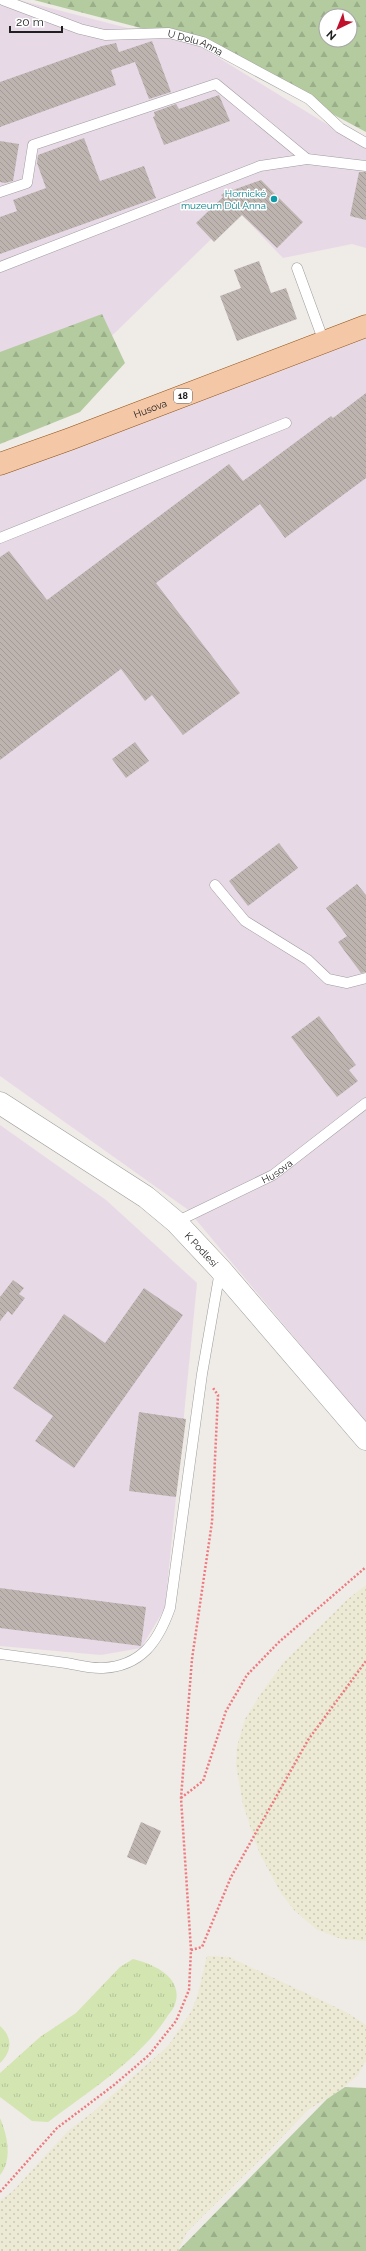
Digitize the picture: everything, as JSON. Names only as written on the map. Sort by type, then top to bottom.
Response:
[{"type":"main road","name":"Husova","points":[[0,464],[70,439],[366,326]]},
{"type":"street","name":"K Podlesí","points":[[0,1103],[146,1197],[176,1222],[220,1269],[366,1439]]},
{"type":"lane","name":"U Dolu Anna","points":[[3,0],[80,29],[105,35],[169,34],[203,42],[309,99],[340,128],[366,143]]},
{"type":"lane","points":[[0,192],[27,183],[33,145],[216,84],[307,159]]},
{"type":"lane","points":[[0,268],[260,166],[307,159],[366,166]]},
{"type":"lane","points":[[297,268],[324,342]]},
{"type":"lane","points":[[0,538],[286,423]]},
{"type":"lane","points":[[215,885],[245,921],[308,960],[328,979],[347,983],[366,978]]},
{"type":"lane","name":"Husova","points":[[176,1222],[272,1175],[366,1103]]},
{"type":"lane","points":[[0,1654],[102,1669],[122,1665],[137,1658],[149,1648],[162,1631],[170,1608],[202,1374],[220,1269]]},
{"type":"path","points":[[0,2192],[57,2128],[114,2085],[149,2055],[176,2021],[189,1990],[191,1950],[181,1798],[192,1659],[212,1522],[218,1394],[202,1374]]},
{"type":"path","points":[[181,1798],[203,1781],[226,1711],[247,1675],[278,1642],[366,1567]]},
{"type":"path","points":[[191,1950],[202,1947],[231,1877],[308,1740],[366,1661]]},
{"type":"shaded area","points":[[0,0],[19,0],[201,47],[351,139],[366,145],[366,248],[352,244],[283,258],[239,212],[85,362],[0,401]]},
{"type":"shaded area","points":[[366,327],[366,1423],[187,1209],[0,1076],[0,466]]},
{"type":"shaded area","points":[[0,1125],[106,1200],[197,1283],[165,1608],[141,1648],[101,1655],[0,1646]]},
{"type":"shaded area","points":[[366,1585],[366,1941],[341,1939],[316,1929],[294,1910],[281,1893],[260,1854],[251,1829],[243,1804],[236,1765],[237,1747],[245,1719],[260,1695],[284,1662],[348,1599]]},
{"type":"shaded area","points":[[207,1956],[229,1957],[346,2012],[366,2025],[366,2060],[358,2075],[338,2092],[309,2109],[187,2232],[178,2251],[0,2251],[0,2201],[14,2190],[68,2131],[93,2112],[168,2046],[191,2012],[198,1994]]},
{"type":"green space","points":[[34,0],[366,0],[366,132],[202,44]]},
{"type":"green space","points":[[102,314],[125,363],[80,412],[0,444],[0,352]]},
{"type":"green space","points":[[133,1959],[150,1964],[165,1974],[175,1987],[177,1995],[173,2009],[142,2048],[96,2087],[48,2122],[32,2121],[0,2097],[0,2073],[40,2037],[76,2013],[120,1967]]},
{"type":"green space","points":[[0,2026],[4,2030],[9,2040],[9,2049],[4,2059],[0,2063]]},
{"type":"green space","points":[[345,2087],[366,2088],[366,2251],[178,2251],[327,2099]]},
{"type":"green space","points":[[0,2118],[7,2139],[8,2154],[4,2169],[0,2175]]},
{"type":"building","points":[[152,41],[171,92],[149,99],[135,62],[111,70],[116,85],[0,127],[0,82],[102,46],[116,43],[119,52]]},
{"type":"building","points":[[219,95],[230,121],[164,145],[153,117],[155,116],[154,112],[176,104],[179,109]]},
{"type":"building","points":[[84,138],[100,181],[144,166],[156,198],[0,254],[0,217],[17,211],[13,200],[46,188],[37,163],[38,155]]},
{"type":"building","points":[[0,141],[19,144],[13,181],[5,183],[0,182]]},
{"type":"building","points":[[359,172],[366,172],[366,220],[350,216]]},
{"type":"building","points":[[261,180],[303,222],[277,248],[242,215],[214,242],[196,223],[223,197],[221,195],[232,188],[233,190]]},
{"type":"building","points":[[259,261],[271,293],[286,288],[297,319],[237,341],[220,296],[241,288],[234,270]]},
{"type":"building","points":[[366,393],[366,478],[285,538],[260,504],[156,583],[240,693],[183,735],[152,695],[145,701],[121,669],[0,760],[0,557],[9,551],[47,600],[229,464],[243,481],[331,416],[333,418]]},
{"type":"building","points":[[135,742],[149,761],[126,778],[112,759]]},
{"type":"building","points":[[279,843],[298,868],[248,906],[229,881]]},
{"type":"building","points":[[357,884],[366,895],[366,972],[361,973],[338,942],[347,936],[326,908]]},
{"type":"building","points":[[319,1016],[356,1065],[349,1070],[358,1081],[337,1097],[291,1037]]},
{"type":"building","points":[[13,1280],[24,1288],[19,1294],[25,1298],[12,1315],[8,1311],[0,1321],[0,1297]]},
{"type":"building","points":[[144,1288],[183,1315],[74,1468],[35,1441],[53,1416],[13,1388],[64,1314],[105,1343]]},
{"type":"building","points":[[139,1412],[186,1419],[176,1497],[129,1491]]},
{"type":"building","points":[[0,1588],[146,1607],[141,1646],[0,1628]]},
{"type":"building","points":[[141,1822],[161,1831],[146,1865],[127,1857]]},
{"type":"place","name":"Hornické muzeum Důl Anna","points":[[274,199]]}]
